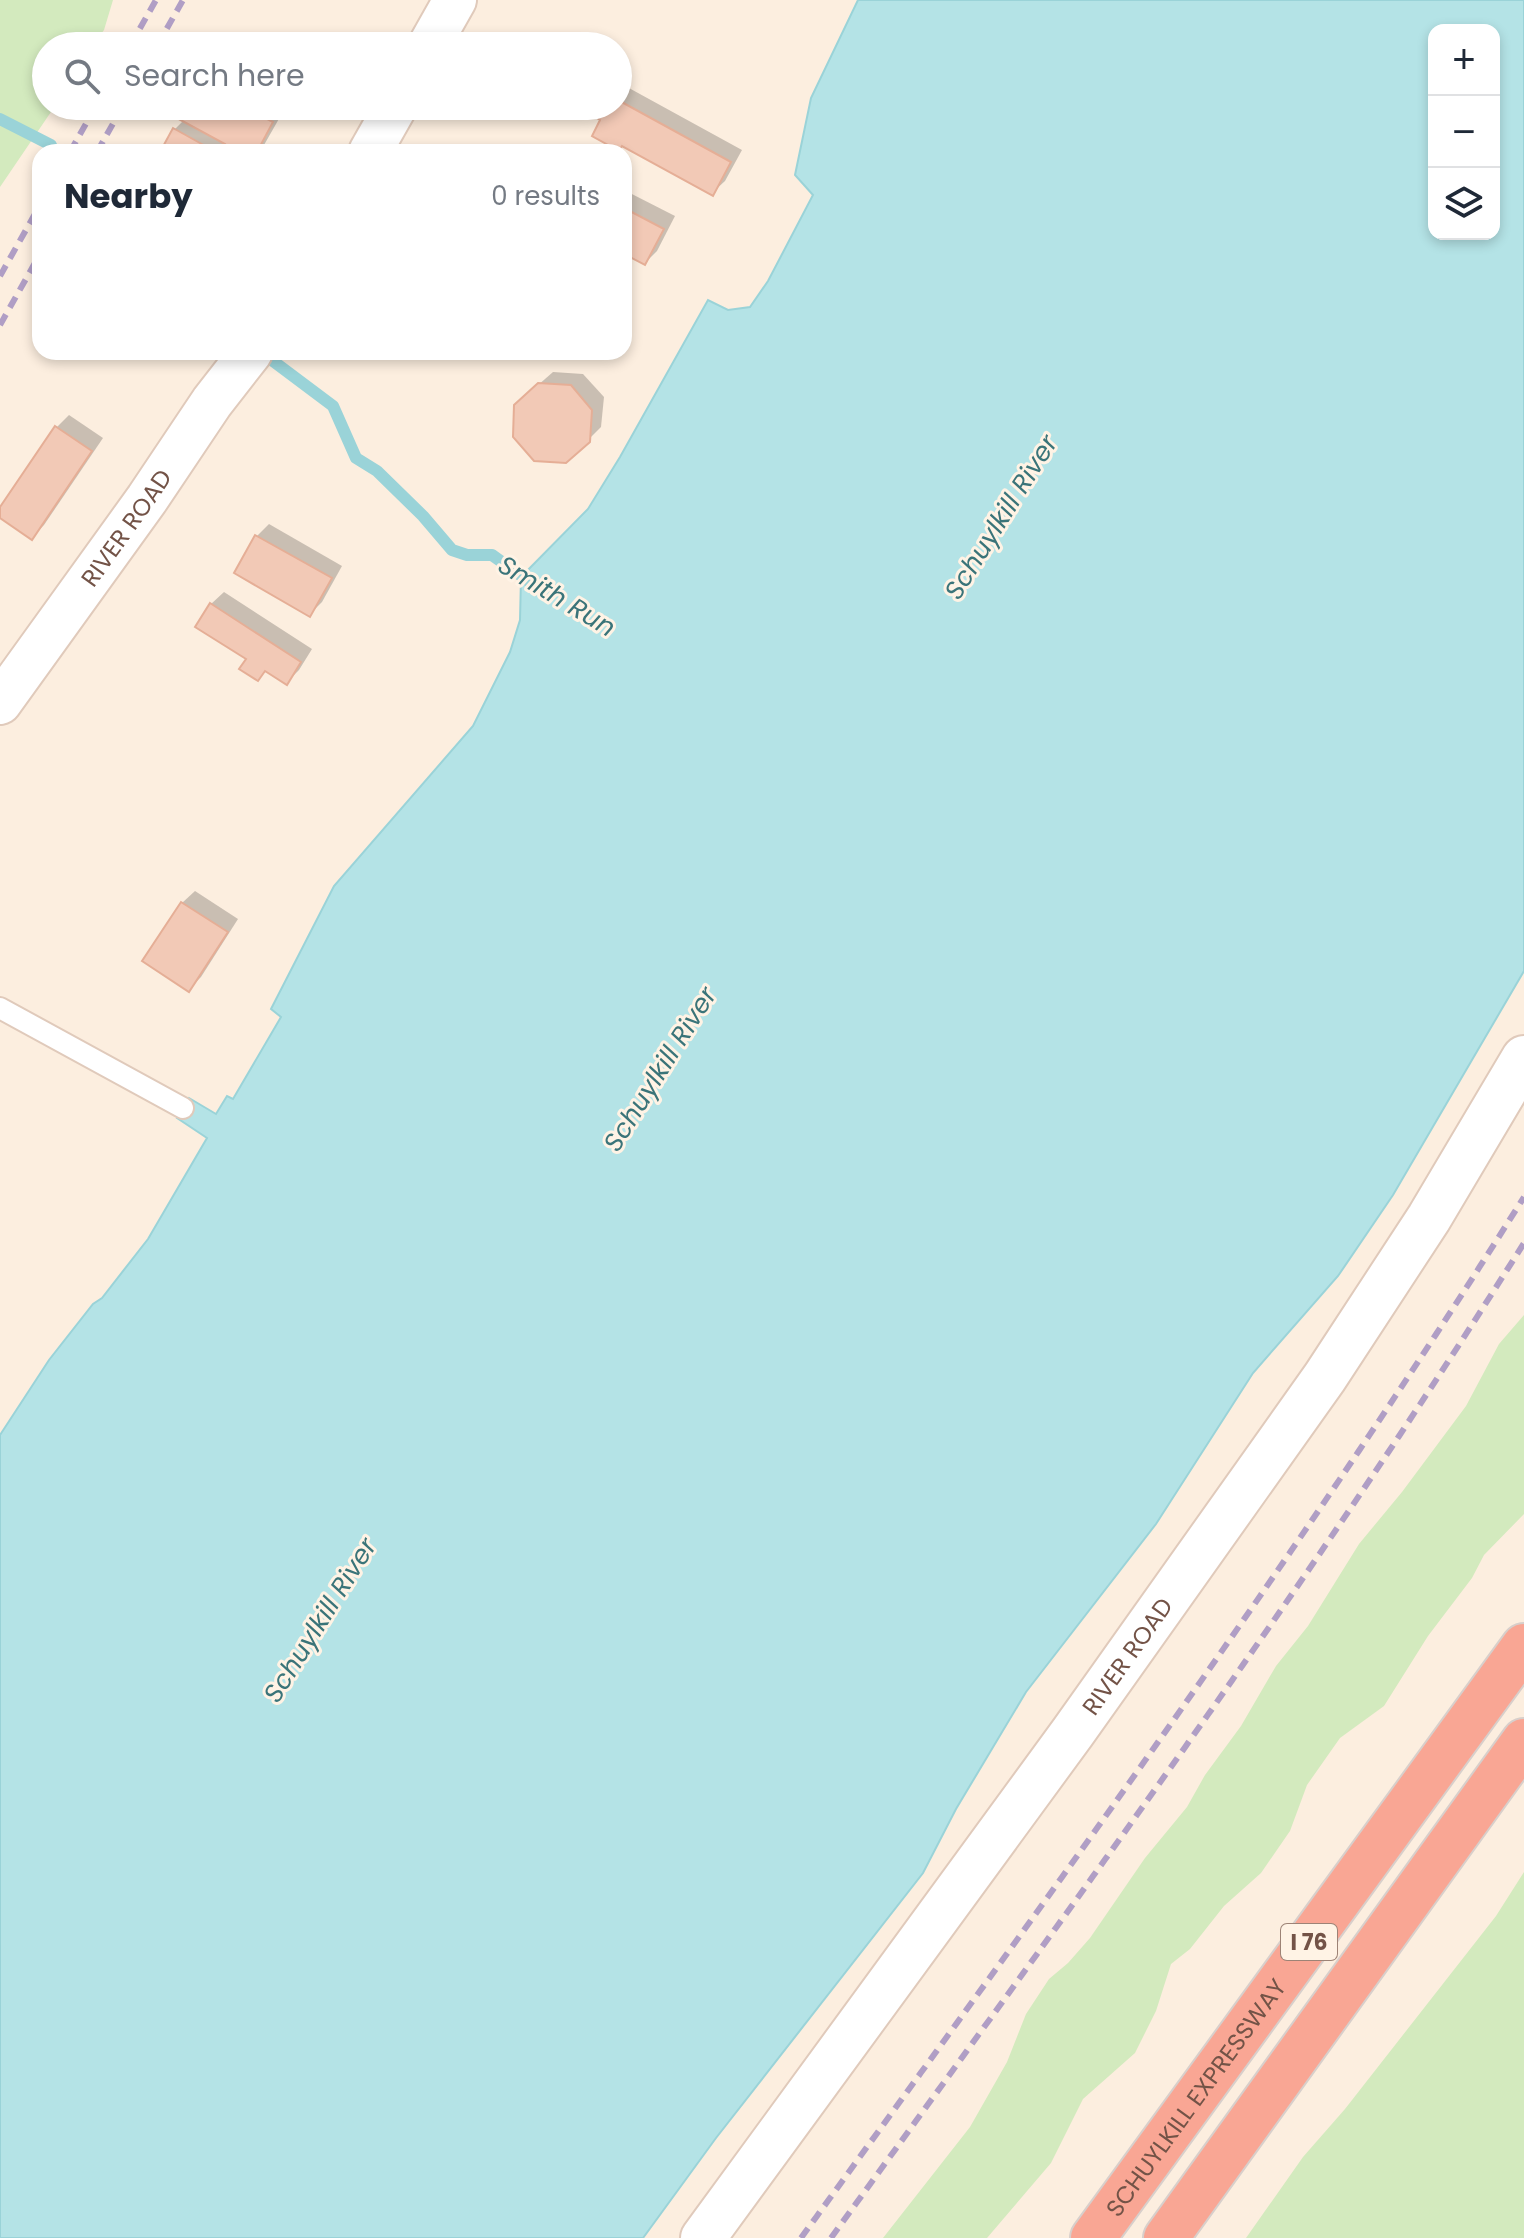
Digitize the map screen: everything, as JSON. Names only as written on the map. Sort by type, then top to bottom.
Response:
[{"type":"highway","name":"SCHUYLKILL EXPRESSWAY","points":[[1093,2238],[1524,1646]]},
{"type":"highway","name":"I 76","points":[[1166,2238],[1524,1741]]},
{"type":"street","points":[[437,32],[455,0]]},
{"type":"street","points":[[375,144],[388,120]]},
{"type":"street","name":"RIVER ROAD","points":[[0,703],[245,360]]},
{"type":"street","name":"RIVER ROAD","points":[[703,2238],[1064,1744],[1325,1377],[1429,1218],[1524,1058]]},
{"type":"lane","points":[[0,1008],[183,1108]]},
{"type":"green space","points":[[0,0],[113,0],[102,32],[32,32],[32,120],[45,120],[0,187]]},
{"type":"green space","points":[[1524,1315],[1524,1514],[1484,1555],[1472,1578],[1428,1636],[1384,1706],[1340,1738],[1307,1785],[1290,1831],[1261,1873],[1224,1906],[1190,1949],[1171,1964],[1156,2011],[1135,2053],[1083,2099],[1051,2163],[987,2238],[883,2238],[970,2127],[1007,2062],[1026,2014],[1049,1979],[1090,1938],[1145,1858],[1187,1807],[1205,1775],[1241,1726],[1276,1666],[1308,1626],[1359,1544],[1466,1406],[1499,1344]]},
{"type":"green space","points":[[1524,1872],[1524,2238],[1246,2238],[1303,2157],[1345,2109],[1496,1916]]},
{"type":"water","name":"Schuylkill River","points":[[858,0],[1524,0],[1524,971],[1393,1195],[1338,1276],[1253,1373],[1156,1524],[1026,1692],[956,1809],[923,1873],[716,2138],[643,2238],[0,2238],[0,1435],[49,1360],[148,1239],[207,1138],[177,1118],[189,1098],[216,1114],[227,1096],[233,1099],[281,1017],[271,1009],[334,886],[473,726],[510,652],[520,620],[521,577],[588,509],[708,300],[728,310],[750,307],[768,281],[813,195],[795,175],[811,98]]},
{"type":"building","points":[[632,108],[731,162],[713,196],[632,151],[632,144],[606,144],[592,136],[600,120],[632,120]]},
{"type":"building","points":[[181,120],[273,122],[261,144],[225,144]]},
{"type":"building","points":[[173,128],[202,144],[164,144]]},
{"type":"building","points":[[632,212],[664,229],[645,265],[632,258]]},
{"type":"building","points":[[538,383],[571,385],[592,410],[590,442],[566,463],[534,461],[513,437],[514,405]]},
{"type":"building","points":[[55,426],[92,451],[32,540],[0,518],[0,507]]},
{"type":"building","points":[[255,535],[332,578],[310,617],[234,573]]},
{"type":"building","points":[[210,603],[301,662],[287,685],[265,671],[258,681],[239,669],[246,659],[195,627]]},
{"type":"building","points":[[181,902],[228,932],[189,992],[142,961]]},
{"type":"waterway","name":"Smith Run","points":[[0,119],[49,144]]},
{"type":"waterway","name":"Smith Run","points":[[273,361],[333,406],[356,458],[377,471],[452,550],[467,555],[492,555],[533,584]]},
{"type":"railway","points":[[138,32],[156,0]]},
{"type":"railway","points":[[165,32],[183,0]]},
{"type":"railway","points":[[75,144],[88,120]]},
{"type":"railway","points":[[102,144],[115,120]]},
{"type":"railway","points":[[0,276],[32,219]]},
{"type":"railway","points":[[0,325],[32,268]]},
{"type":"railway","points":[[801,2238],[1262,1594],[1524,1197]]},
{"type":"railway","points":[[831,2238],[1273,1622],[1524,1243]]}]
